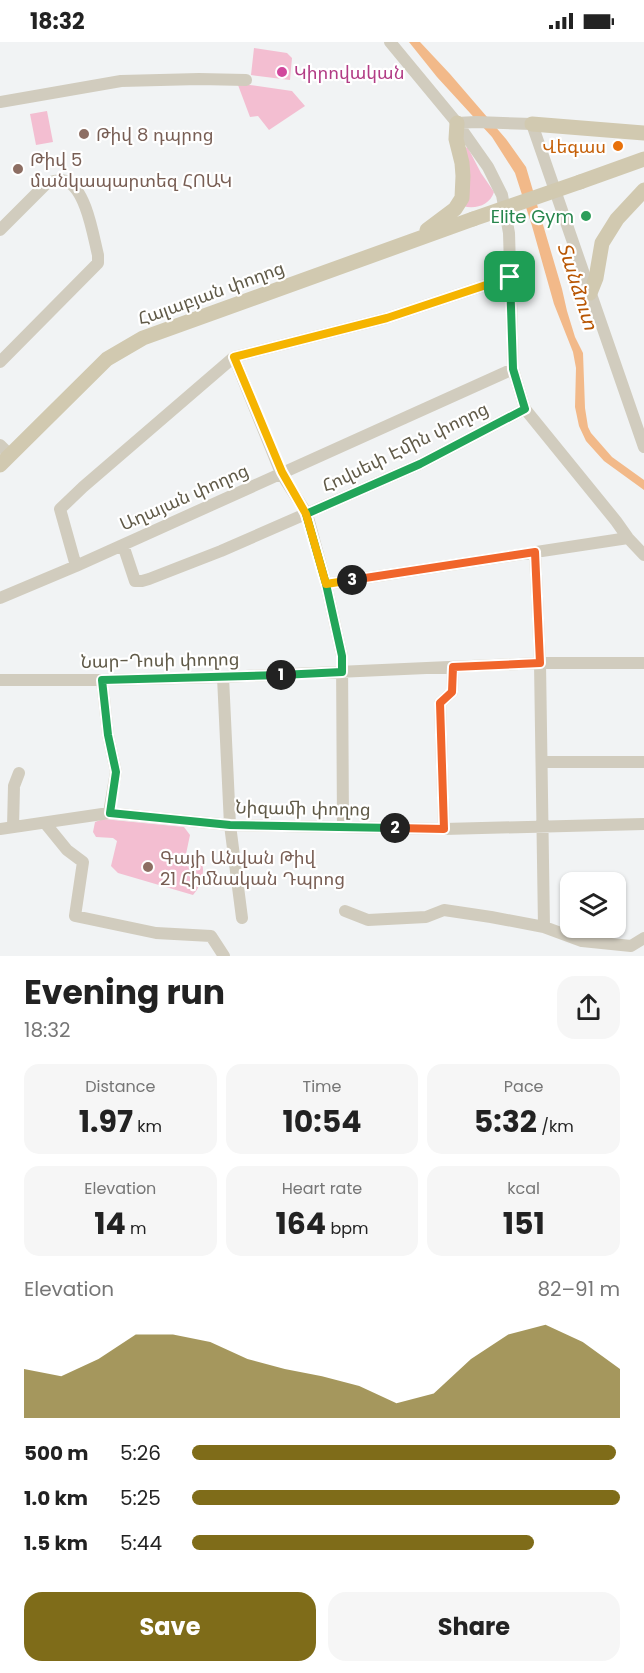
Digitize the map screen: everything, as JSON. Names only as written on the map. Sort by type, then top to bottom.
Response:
[{"type":"main road","points":[[418,238],[455,209],[462,198],[463,176],[456,139],[457,123]]},
{"type":"main road","points":[[532,124],[644,132]]},
{"type":"main road","name":"Հալաբյան փողոց","points":[[3,455],[107,359],[143,338],[644,159]]},
{"type":"main road","points":[[590,292],[596,278],[602,243],[617,219],[644,190]]},
{"type":"street","points":[[390,42],[457,123],[488,167],[502,195],[509,233],[513,369],[525,409],[644,555]]},
{"type":"street","points":[[0,102],[121,81],[246,80]]},
{"type":"street","points":[[457,123],[532,124],[644,447]]},
{"type":"street","points":[[0,229],[47,183],[65,180],[73,185],[82,197],[98,255],[98,263],[0,362]]},
{"type":"street","points":[[76,566],[60,509],[82,487],[234,357],[387,318],[510,277]]},
{"type":"street","points":[[234,357],[282,472],[306,514],[326,584],[342,656],[343,827]]},
{"type":"street","name":"Աղայան փողոց","points":[[0,598],[513,369]]},
{"type":"street","name":"Հովսեփ Էմին փողոց","points":[[123,545],[135,580],[141,581],[210,555],[420,464],[525,409]]},
{"type":"street","points":[[326,584],[628,538]]},
{"type":"street","points":[[535,552],[540,663],[544,927]]},
{"type":"street","name":"Նար-Դոսի փողոց","points":[[0,680],[223,677],[540,663],[644,663]]},
{"type":"street","points":[[444,829],[440,703],[452,692],[453,667]]},
{"type":"street","points":[[223,677],[230,825],[242,918]]},
{"type":"street","points":[[102,680],[108,735],[116,772],[110,813]]},
{"type":"street","points":[[542,762],[644,762]]},
{"type":"street","points":[[6,828],[14,786],[19,773]]},
{"type":"street","name":"Նիզամի փողոց","points":[[6,828],[110,813],[230,825],[444,829],[644,824]]},
{"type":"street","points":[[45,823],[67,850],[83,862],[75,916],[156,933],[211,936],[224,956]]},
{"type":"street","points":[[345,911],[368,920],[426,917],[444,910],[492,916],[544,927],[582,941],[631,946],[644,938]]},
{"type":"shaded area","points":[[409,42],[420,42],[450,74],[506,139],[526,167],[567,311],[583,353],[588,427],[612,457],[644,480],[644,490],[604,461],[586,441],[579,426],[575,407],[576,368],[573,352],[554,304],[515,173],[492,137],[437,77]]},
{"type":"shaded area","points":[[254,48],[287,53],[292,58],[290,80],[251,75]]},
{"type":"shaded area","points":[[238,85],[292,91],[305,106],[269,130],[258,116],[250,117]]},
{"type":"shaded area","points":[[47,111],[53,142],[36,145],[30,114]]},
{"type":"shaded area","points":[[462,146],[468,148],[494,192],[486,203],[477,207],[463,206]]},
{"type":"shaded area","points":[[103,819],[184,827],[190,835],[186,854],[191,859],[202,862],[203,866],[202,880],[193,895],[118,873],[111,866],[117,841],[113,838],[96,837],[93,832],[95,822]]},
{"type":"place","name":"Կիրովական","points":[[282,72]]},
{"type":"place","name":"Թիվ 8 դպրոց","points":[[84,134]]},
{"type":"place","name":"Վեգաս","points":[[618,146]]},
{"type":"place","name":"Թիվ 5 մանկապարտեզ ՀՈԱԿ","points":[[18,169]]},
{"type":"place","name":"Elite Gym","points":[[586,216]]},
{"type":"place","name":"Գայի Անվան Թիվ 21 Հիմնական Դպրոց","points":[[148,867]]},
{"type":"route","points":[[510,277],[387,318],[234,357],[282,472],[306,514],[326,584],[535,552],[540,663],[453,667],[452,692],[440,703],[444,829],[230,825],[110,813],[116,772],[108,735],[102,680],[342,672],[342,656],[326,584],[306,514],[420,464],[525,409],[513,369],[510,277]]},
{"type":"water label","name":"Տանձուտ","points":[[578,286]]}]
